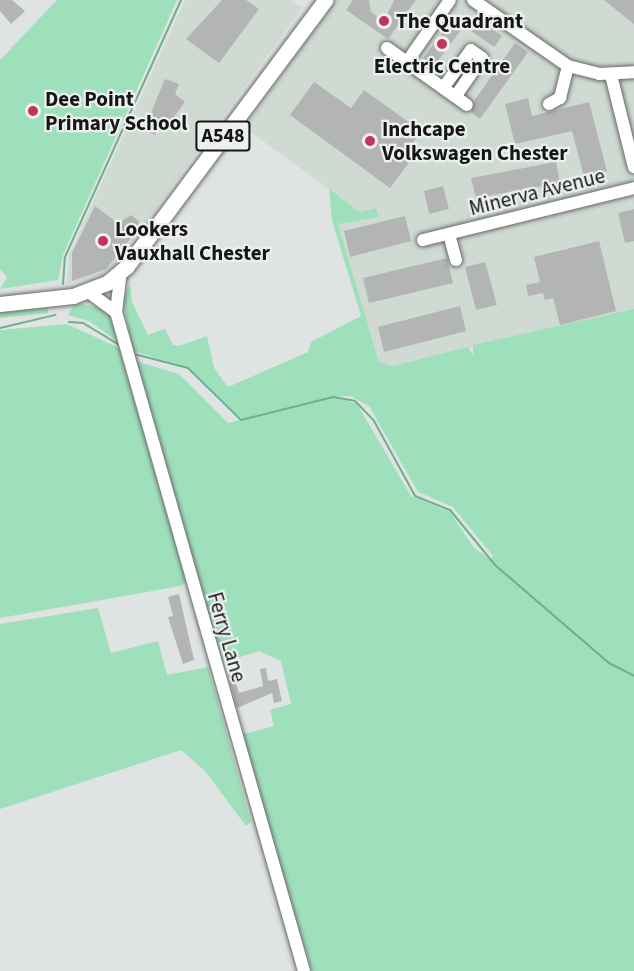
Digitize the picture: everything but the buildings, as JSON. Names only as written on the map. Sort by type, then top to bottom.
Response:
[{"type":"main road","name":"A548","points":[[0,304],[87,291],[121,270],[325,0]]},
{"type":"street","points":[[407,62],[450,0]]},
{"type":"street","points":[[473,0],[568,66],[611,75],[634,72]]},
{"type":"street","points":[[387,48],[467,105]]},
{"type":"street","points":[[443,88],[471,50],[477,54],[482,58],[455,97]]},
{"type":"street","points":[[549,104],[560,98],[568,66]]},
{"type":"street","name":"Minerva Avenue","points":[[611,75],[634,167]]},
{"type":"street","name":"Minerva Avenue","points":[[423,240],[634,188]]},
{"type":"street","name":"Minerva Avenue","points":[[449,234],[456,260]]},
{"type":"street","name":"Ferry Lane","points":[[121,270],[116,312],[304,971]]},
{"type":"street","points":[[87,291],[116,312]]},
{"type":"shaded area","points":[[185,0],[291,0],[302,8],[115,264],[102,274],[67,284],[69,255]]},
{"type":"shaded area","points":[[336,0],[634,0],[634,311],[392,366],[379,362],[338,224],[379,217],[376,209],[360,212],[244,127]]},
{"type":"green space","points":[[57,0],[177,0],[63,255],[58,280],[0,289],[7,277],[0,269],[0,60]]},
{"type":"green space","points":[[329,189],[360,212],[376,208],[379,217],[338,224],[379,362],[393,366],[468,347],[473,355],[473,345],[634,309],[634,971],[312,971],[240,735],[274,726],[270,710],[291,704],[281,661],[259,651],[219,664],[135,361],[179,374],[228,423],[240,420],[189,368],[133,351],[123,301],[130,283],[132,302],[148,335],[165,329],[173,345],[179,346],[207,336],[214,368],[228,387],[308,352],[311,342],[361,316],[332,220]],"holes":[[[350,396],[369,406],[418,492],[453,507],[493,556],[490,559],[474,548],[450,512],[411,496],[357,404],[335,397]]]},
{"type":"green space","points":[[75,303],[97,307],[110,317],[117,341],[89,321],[68,315]]},
{"type":"green space","points":[[48,306],[48,313],[0,318],[0,311]]},
{"type":"green space","points":[[67,324],[119,348],[186,581],[181,586],[0,618],[0,330]]},
{"type":"green space","points":[[98,608],[111,653],[158,641],[167,675],[208,667],[251,822],[246,826],[205,771],[181,750],[0,809],[0,624]]},
{"type":"waterway","points":[[63,284],[65,257],[181,0]]},
{"type":"waterway","points":[[0,328],[55,315]]},
{"type":"waterway","points":[[69,322],[83,323],[118,344]]},
{"type":"waterway","points":[[134,354],[188,368],[241,420],[333,397],[355,401],[374,421],[415,496],[450,510],[495,565],[609,663],[634,676]]},
{"type":"place","name":"The Quadrant","points":[[384,21]]},
{"type":"place","name":"Electric Centre","points":[[442,44]]},
{"type":"place","name":"Dee Point Primary School","points":[[33,111]]},
{"type":"place","name":"Inchcape Volkswagen Chester","points":[[370,141]]},
{"type":"place","name":"Lookers Vauxhall Chester","points":[[103,241]]}]
